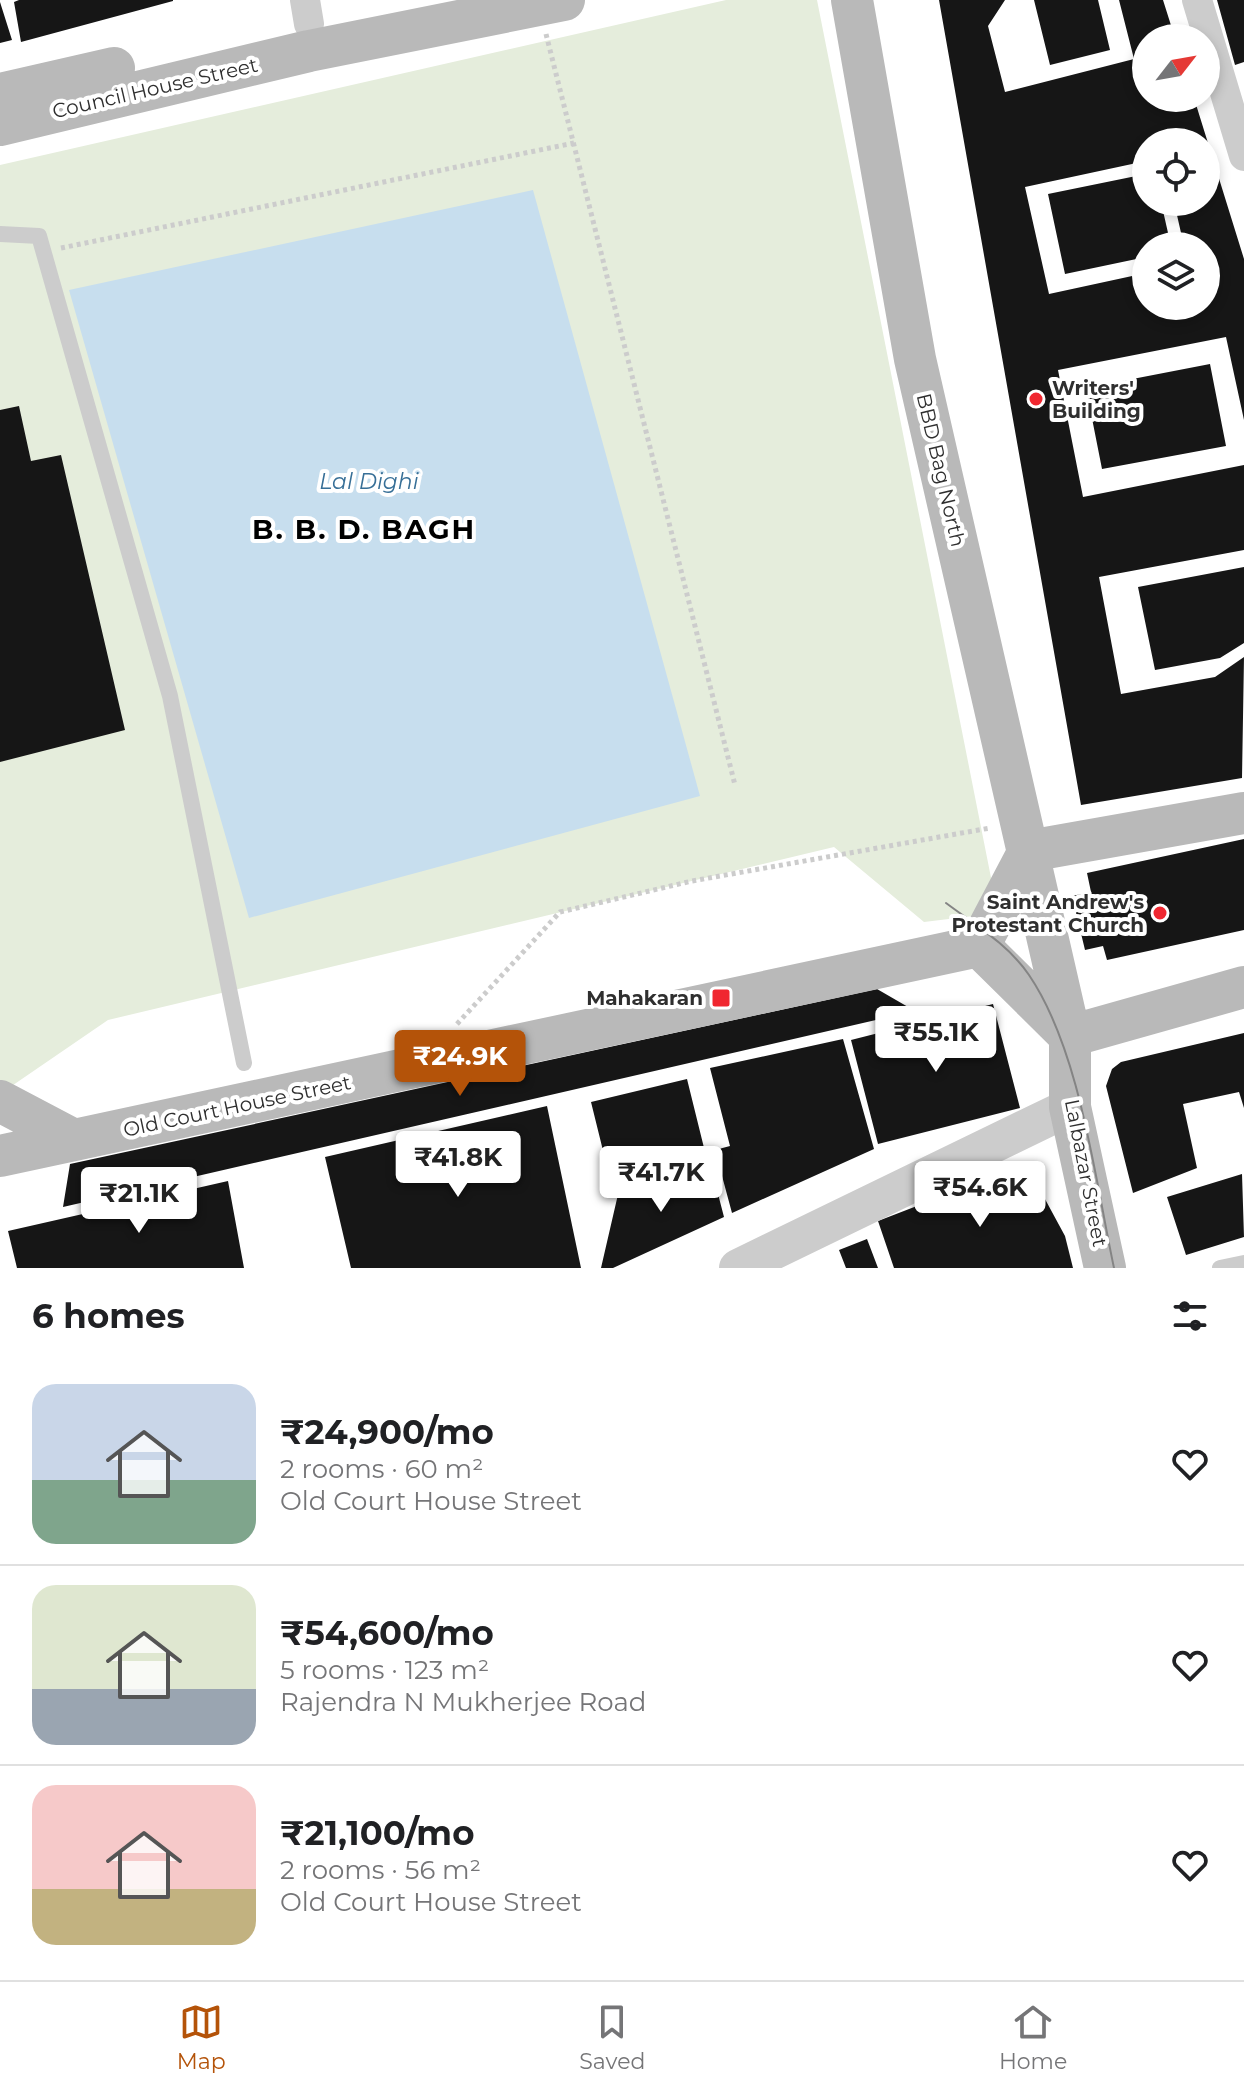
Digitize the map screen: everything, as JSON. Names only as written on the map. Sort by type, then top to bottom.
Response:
[{"type":"main road","points":[[0,94],[428,0]]},
{"type":"main road","name":"BBD Bag North","points":[[852,0],[915,359],[1048,936]]},
{"type":"main road","points":[[308,25],[552,3]]},
{"type":"main road","name":"Council House Street","points":[[0,125],[308,25]]},
{"type":"main road","points":[[1244,813],[1026,836],[979,946],[1070,1036],[1244,987]]},
{"type":"main road","name":"Lalbazar Street","points":[[1048,936],[1070,1036],[1070,1107],[1105,1268]]},
{"type":"main road","name":"Old Court House Street","points":[[0,1156],[979,946]]},
{"type":"main road","points":[[0,1101],[74,1140]]},
{"type":"street","points":[[1197,0],[1244,156]]},
{"type":"street","points":[[738,1268],[1070,1107]]},
{"type":"lane","points":[[0,234],[39,236],[170,696],[244,1063]]},
{"type":"lane","points":[[1220,1268],[1244,1263]]},
{"type":"path","points":[[552,3],[574,143],[735,785]]},
{"type":"path","points":[[53,249],[574,143]]},
{"type":"path","points":[[465,1011],[560,912],[692,881],[1026,836]]},
{"type":"green space","points":[[726,0],[817,0],[998,913],[924,922],[834,847],[108,1020],[0,1094],[0,165]]},
{"type":"water","name":"Lal Dighi","points":[[533,190],[700,796],[249,918],[69,290]]},
{"type":"building","name":"Writers' Building","points":[[939,0],[1005,0],[988,26],[1005,92],[1132,60],[1132,112],[1198,112],[1203,128],[1132,128],[1132,164],[1025,187],[1049,294],[1132,276],[1132,320],[1220,320],[1220,232],[1181,232],[1177,216],[1220,216],[1220,182],[1244,259],[1244,420],[1226,337],[1058,370],[1083,497],[1244,465],[1244,550],[1099,577],[1121,694],[1215,677],[1244,657],[1242,778],[1081,805]]},
{"type":"building","points":[[1034,0],[1098,0],[1110,50],[1050,65]]},
{"type":"building","name":"Writers' Building","points":[[1119,0],[1163,0],[1171,24],[1132,24],[1132,51]]},
{"type":"building","points":[[1217,0],[1244,0],[1244,62],[1235,65]]},
{"type":"building","points":[[173,1],[21,42],[14,2]]},
{"type":"building","points":[[0,2],[12,40],[0,43]]},
{"type":"building","points":[[1132,177],[1132,216],[1164,216],[1168,232],[1132,232],[1132,260],[1065,274],[1048,194]]},
{"type":"building","points":[[1210,364],[1226,446],[1102,469],[1086,388]]},
{"type":"building","points":[[19,406],[31,461],[61,455],[125,730],[0,762],[0,410]]},
{"type":"building","points":[[1244,567],[1244,643],[1220,658],[1155,670],[1138,587]]},
{"type":"building","name":"Saint Andrew's Protestant Church","points":[[1244,839],[1244,930],[1107,960],[1103,946],[1085,950],[1072,896],[1091,892],[1087,873]]},
{"type":"building","name":"Mahakaran","points":[[877,989],[915,1011],[63,1207],[70,1164]]},
{"type":"building","points":[[993,1004],[1020,1108],[878,1144],[851,1040]]},
{"type":"building","points":[[1244,1033],[1244,1108],[1239,1092],[1183,1104],[1197,1168],[1133,1193],[1106,1086],[1112,1069],[1121,1062]]},
{"type":"building","points":[[843,1039],[874,1149],[732,1213],[715,1150],[730,1146],[710,1068]]},
{"type":"building","points":[[687,1079],[707,1160],[611,1183],[591,1102]]},
{"type":"building","points":[[547,1106],[581,1268],[351,1268],[325,1157]]},
{"type":"building","points":[[1026,1164],[1065,1236],[1073,1268],[894,1268],[878,1221]]},
{"type":"building","points":[[711,1167],[724,1217],[613,1268],[601,1268],[619,1190]]},
{"type":"building","points":[[1242,1174],[1244,1237],[1186,1255],[1167,1197]]},
{"type":"building","points":[[228,1181],[244,1268],[17,1268],[8,1231]]},
{"type":"building","points":[[867,1239],[878,1268],[846,1268],[839,1250]]},
{"type":"tram line","points":[[946,903],[1012,954],[1047,1005],[1084,1116],[1114,1268]]},
{"type":"place","name":"Writers' Building","points":[[1036,399]]},
{"type":"place","name":"Saint Andrew's Protestant Church","points":[[1160,913]]},
{"type":"place","name":"Mahakaran","points":[[721,998]]},
{"type":"district","name":"B. B. D. BAGH","points":[[364,529]]}]
